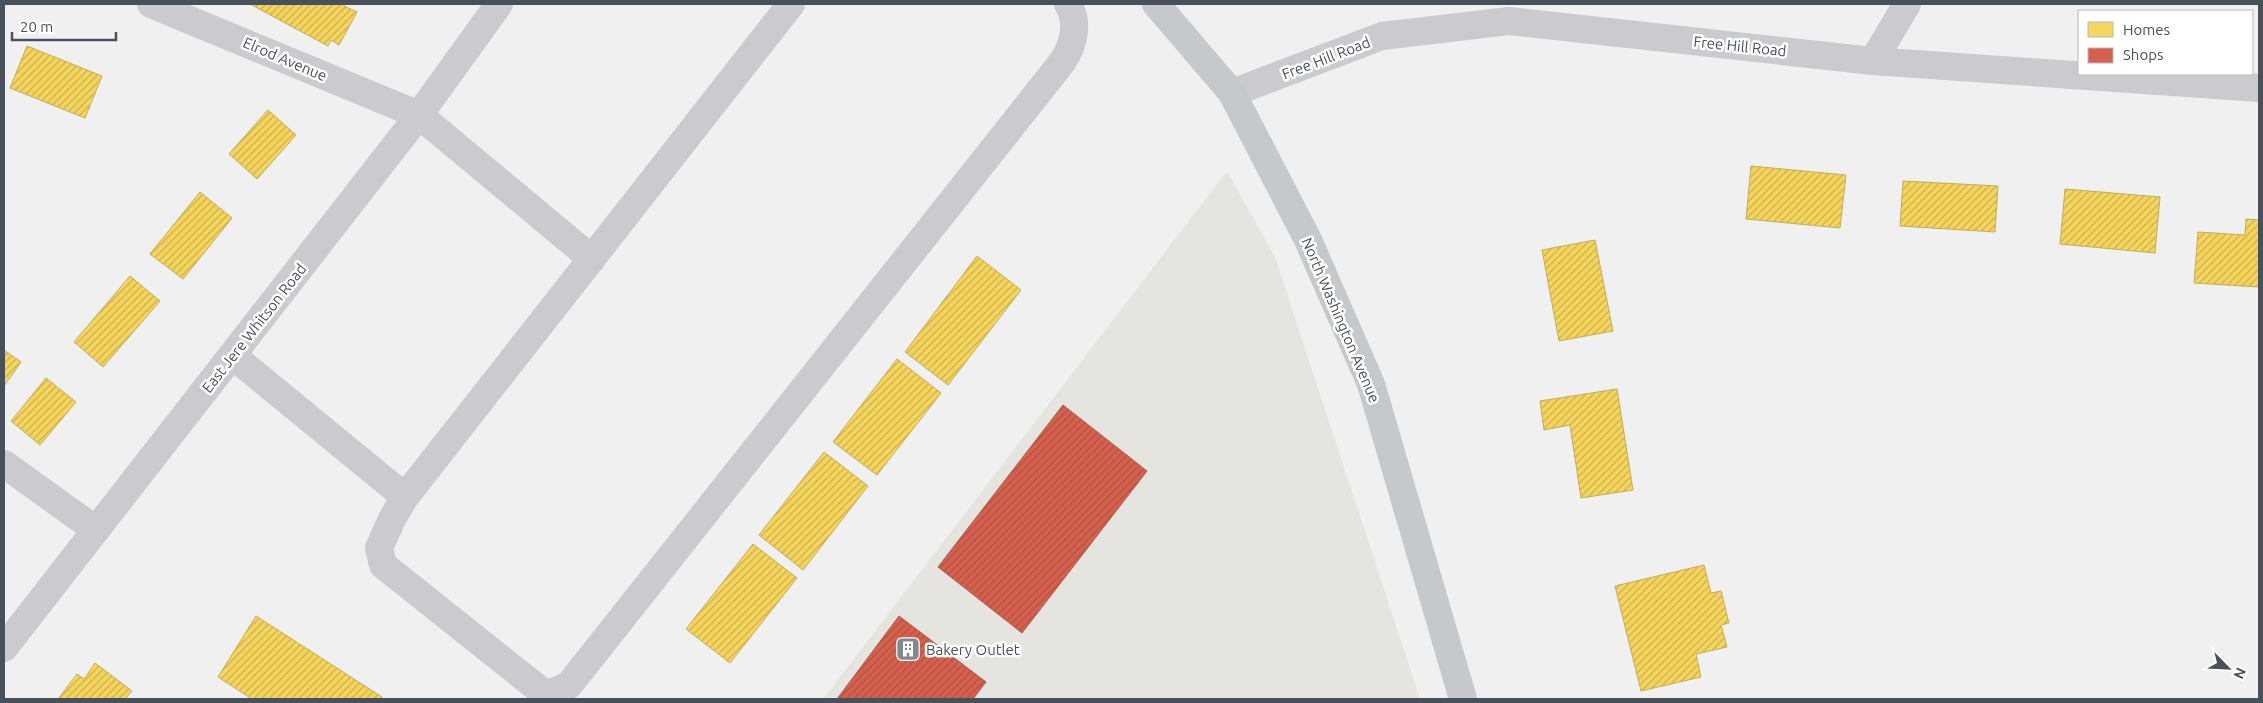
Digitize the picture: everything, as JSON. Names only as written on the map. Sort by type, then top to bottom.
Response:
[{"type":"main road","name":"North Washington Avenue","points":[[1156,4],[1232,94],[1308,240],[1371,384],[1464,699]]},
{"type":"street","name":"Elrod Avenue","points":[[151,4],[419,115],[592,259]]},
{"type":"street","name":"East Jere Whitson Road","points":[[4,648],[419,115],[499,4]]},
{"type":"street","points":[[791,4],[405,497],[392,519],[379,548],[383,564],[540,690],[552,693],[569,685],[1063,61],[1070,49],[1075,34],[1068,4]]},
{"type":"street","points":[[1873,60],[1907,4]]},
{"type":"street","name":"Free Hill Road","points":[[1232,94],[1382,36],[1509,21],[1873,60],[2078,75]]},
{"type":"street","name":"Free Hill Road","points":[[2080,75],[2259,88]]},
{"type":"street","points":[[233,356],[405,497]]},
{"type":"street","points":[[4,464],[96,530]]},
{"type":"shaded area","points":[[1227,171],[1275,257],[1420,699],[823,699]]},
{"type":"building: Homes","points":[[250,4],[345,4],[344,6],[357,12],[339,45],[331,40],[328,46]]},
{"type":"building: Homes","points":[[27,46],[102,76],[85,118],[10,88]]},
{"type":"building: Homes","points":[[268,110],[296,135],[257,179],[229,154]]},
{"type":"building: Homes","points":[[1751,166],[1846,175],[1840,228],[1746,219]]},
{"type":"building: Homes","points":[[1903,181],[1998,186],[1995,232],[1900,226]]},
{"type":"building: Homes","points":[[2065,189],[2160,197],[2155,253],[2060,244]]},
{"type":"building: Homes","points":[[200,192],[232,218],[183,279],[150,254]]},
{"type":"building: Homes","points":[[2246,219],[2259,220],[2259,287],[2194,283],[2198,232],[2245,235]]},
{"type":"building: Homes","points":[[1595,240],[1613,331],[1559,341],[1542,250]]},
{"type":"building: Homes","points":[[977,256],[1021,290],[948,385],[905,352]]},
{"type":"building: Homes","points":[[130,276],[160,301],[103,367],[74,342]]},
{"type":"building: Homes","points":[[4,350],[21,362],[4,386]]},
{"type":"building: Homes","points":[[897,359],[941,393],[877,475],[833,442]]},
{"type":"building: Homes","points":[[46,378],[76,402],[40,445],[11,421]]},
{"type":"building: Homes","points":[[1617,389],[1633,490],[1581,498],[1570,425],[1544,430],[1540,401]]},
{"type":"building: Homes","points":[[824,452],[868,486],[803,570],[759,535]]},
{"type":"building: Homes","points":[[753,544],[797,578],[730,663],[686,629]]},
{"type":"building: Homes","points":[[1704,565],[1711,593],[1721,591],[1729,623],[1721,625],[1727,647],[1696,654],[1701,677],[1641,691],[1615,586]]},
{"type":"building: Homes","points":[[256,616],[382,697],[381,699],[252,699],[218,677]]},
{"type":"building: Homes","points":[[95,663],[132,691],[125,699],[58,699],[77,674],[84,679]]},
{"type":"building: Shops","points":[[1063,405],[1147,471],[1022,633],[938,567]]},
{"type":"building: Shops","name":"Bakery Outlet","points":[[899,616],[986,682],[973,699],[837,699]]},
{"type":"place","name":"Bakery Outlet","points":[[908,649]]}]
